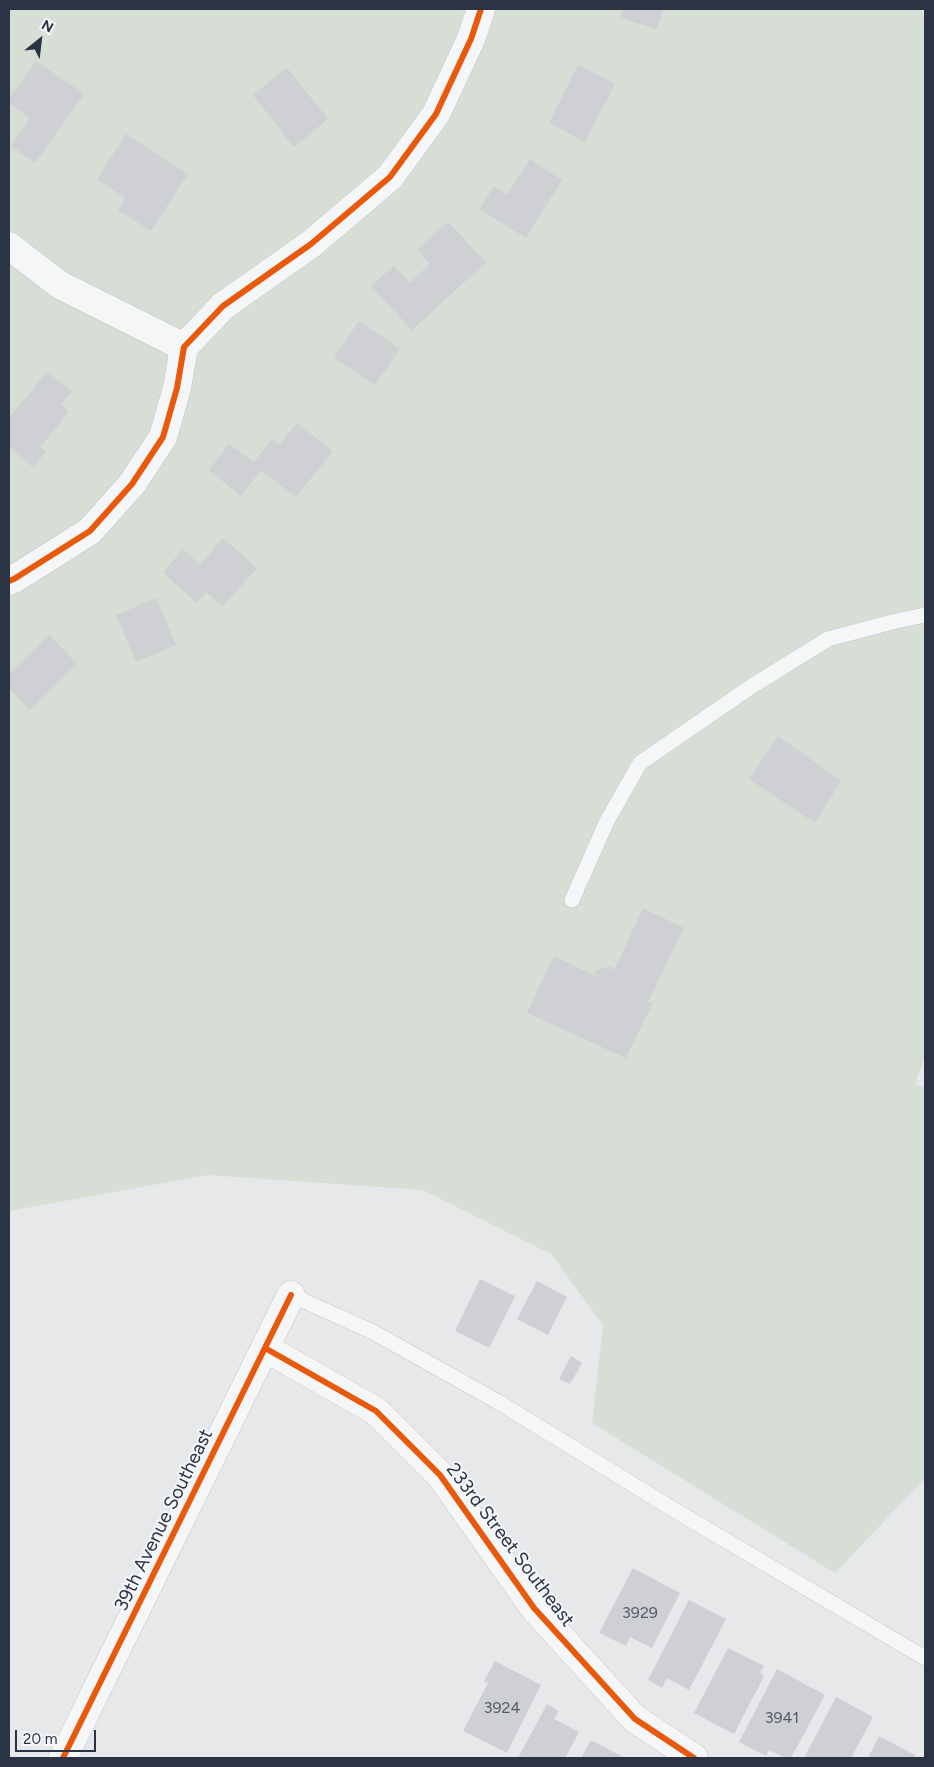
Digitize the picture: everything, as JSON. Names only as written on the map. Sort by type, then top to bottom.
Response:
[{"type":"street","points":[[9,581],[90,531],[132,484],[162,437],[177,388],[184,347],[223,306],[311,244],[390,177],[436,114],[471,39],[481,9]]},
{"type":"street","points":[[9,246],[60,285],[184,347]]},
{"type":"street","name":"39th Avenue Southeast","points":[[63,1758],[291,1295]]},
{"type":"street","name":"233rd Street Southeast","points":[[265,1348],[376,1411],[440,1475],[534,1608],[635,1719],[694,1758]]},
{"type":"lane","points":[[572,900],[606,821],[640,763],[752,686],[828,639],[925,615]]},
{"type":"lane","points":[[291,1295],[373,1332],[500,1403],[676,1511],[925,1658]]},
{"type":"shaded area","points":[[9,9],[922,9],[925,24],[925,1056],[915,1084],[925,1088],[925,1478],[835,1573],[592,1423],[603,1325],[551,1254],[423,1190],[208,1175],[9,1211]]},
{"type":"building","points":[[623,9],[663,9],[657,29],[620,18]]},
{"type":"building","points":[[36,61],[84,94],[35,163],[11,146],[30,118],[9,103],[9,99]]},
{"type":"building","points":[[578,65],[615,84],[585,142],[549,123]]},
{"type":"building","points":[[287,68],[328,119],[294,147],[253,95]]},
{"type":"building","points":[[126,134],[188,174],[151,231],[118,210],[125,198],[97,179]]},
{"type":"building","points":[[530,159],[562,180],[526,238],[480,209],[494,186],[507,195]]},
{"type":"building","points":[[448,222],[486,262],[412,330],[371,286],[394,266],[410,283],[430,264],[417,250]]},
{"type":"building","points":[[359,321],[400,349],[375,385],[334,358]]},
{"type":"building","points":[[47,372],[72,392],[61,405],[69,412],[40,447],[46,452],[33,467],[9,447],[9,418]]},
{"type":"building","points":[[297,423],[333,451],[296,497],[261,470],[241,496],[209,470],[229,444],[254,462],[272,439],[279,445]]},
{"type":"building","points":[[223,538],[257,568],[223,606],[206,592],[197,603],[163,573],[183,549],[200,565]]},
{"type":"building","points":[[156,598],[176,645],[136,662],[116,615]]},
{"type":"building","points":[[49,635],[77,664],[30,710],[9,688],[9,674]]},
{"type":"building","points":[[778,736],[841,781],[815,823],[749,779]]},
{"type":"building","points":[[643,908],[684,928],[648,1002],[653,1002],[626,1058],[527,1013],[554,956],[597,977],[595,971],[611,966],[614,971]]},
{"type":"building","points":[[480,1279],[515,1296],[489,1348],[455,1331]]},
{"type":"building","points":[[537,1281],[567,1297],[548,1335],[517,1319]]},
{"type":"building","points":[[571,1356],[582,1363],[570,1384],[559,1379]]},
{"type":"building","points":[[633,1568],[680,1593],[652,1648],[630,1637],[626,1646],[599,1633]]},
{"type":"building","points":[[689,1600],[726,1619],[689,1690],[667,1678],[662,1688],[648,1680]]},
{"type":"building","points":[[728,1648],[764,1666],[760,1673],[764,1676],[734,1734],[694,1713]]},
{"type":"building","points":[[495,1661],[541,1685],[507,1753],[463,1731],[488,1683],[484,1681]]},
{"type":"building","points":[[777,1669],[825,1695],[791,1758],[786,1758],[769,1750],[766,1756],[739,1742]]},
{"type":"building","points":[[836,1697],[873,1717],[851,1758],[804,1758]]},
{"type":"building","points":[[547,1704],[559,1711],[554,1719],[579,1732],[565,1758],[518,1758]]},
{"type":"building","points":[[879,1736],[915,1755],[913,1758],[868,1758]]},
{"type":"building","points":[[591,1740],[625,1758],[581,1758]]},
{"type":"cycle path","points":[[9,581],[90,531],[132,484],[163,437],[177,388],[184,347],[223,306],[311,244],[390,177],[436,114],[471,39],[481,9]]},
{"type":"cycle path","points":[[63,1758],[291,1295]]},
{"type":"cycle path","points":[[265,1348],[376,1411],[440,1475],[534,1608],[635,1719],[694,1758]]}]
